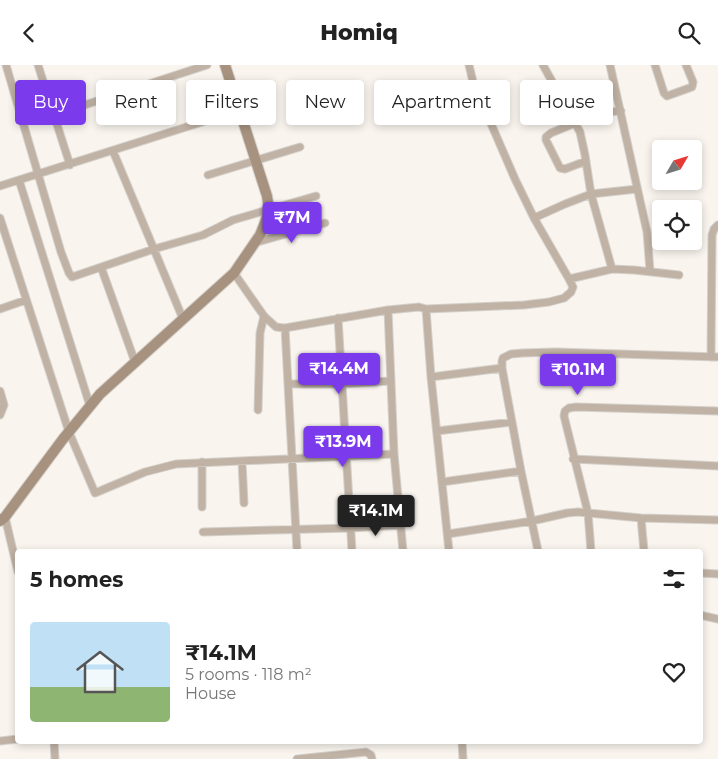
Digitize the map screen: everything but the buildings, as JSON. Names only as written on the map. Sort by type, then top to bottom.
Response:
[{"type":"street","points":[[6,65],[37,175],[70,276],[76,277],[154,249],[211,233],[225,223],[316,196]]},
{"type":"street","points":[[42,80],[38,67],[48,65]]},
{"type":"street","points":[[86,105],[207,65]]},
{"type":"street","points":[[225,65],[230,80]]},
{"type":"street","points":[[234,273],[264,316],[276,327],[419,307],[426,309],[524,305],[564,298],[571,292],[572,287],[569,279],[534,218],[515,179],[473,82],[469,65]]},
{"type":"street","points":[[543,65],[552,80]]},
{"type":"street","points":[[610,65],[647,232],[650,271]]},
{"type":"street","points":[[655,65],[664,93],[667,96],[692,87],[693,82],[686,65]]},
{"type":"street","points":[[613,111],[621,111]]},
{"type":"street","points":[[57,125],[70,165]]},
{"type":"street","points":[[0,186],[194,125]]},
{"type":"street","points":[[15,562],[2,519],[100,394],[234,273],[254,243],[266,220],[269,209],[267,196],[245,125]]},
{"type":"street","points":[[571,125],[551,133],[546,137],[546,140],[560,168],[565,169],[586,161]]},
{"type":"street","points":[[577,125],[584,146],[591,194],[612,269]]},
{"type":"street","points":[[208,175],[300,147]]},
{"type":"street","points":[[113,151],[183,319]]},
{"type":"street","points":[[19,180],[90,406]]},
{"type":"street","points":[[534,218],[591,194],[637,189]]},
{"type":"street","points":[[0,218],[69,432],[95,493],[162,466],[202,462],[394,454]]},
{"type":"street","points":[[254,243],[325,223]]},
{"type":"street","points":[[538,549],[502,368],[503,358],[512,354],[522,353],[564,352],[714,357],[712,235],[718,225]]},
{"type":"street","points":[[101,267],[135,362]]},
{"type":"street","points":[[569,279],[612,269],[679,275]]},
{"type":"street","points":[[0,309],[26,300]]},
{"type":"street","points":[[426,309],[449,549]]},
{"type":"street","points":[[388,310],[394,454],[403,549]]},
{"type":"street","points":[[258,410],[260,333],[264,316]]},
{"type":"street","points":[[338,318],[352,549]]},
{"type":"street","points":[[286,327],[297,549]]},
{"type":"street","points":[[431,377],[502,368]]},
{"type":"street","points":[[288,385],[390,381]]},
{"type":"street","points":[[0,391],[4,405],[0,415]]},
{"type":"street","points":[[591,549],[588,513],[573,459],[564,416],[565,411],[576,407],[718,411]]},
{"type":"street","points":[[437,431],[512,422]]},
{"type":"street","points":[[573,459],[718,466]]},
{"type":"street","points":[[242,461],[244,503]]},
{"type":"street","points":[[202,462],[202,507]]},
{"type":"street","points":[[442,482],[521,471]]},
{"type":"street","points":[[448,534],[532,521],[567,513],[641,518],[718,520]]},
{"type":"street","points":[[641,518],[644,549]]},
{"type":"street","points":[[203,532],[401,525]]},
{"type":"street","points":[[703,573],[718,574]]},
{"type":"street","points":[[703,616],[718,619]]},
{"type":"street","points":[[0,741],[15,739]]},
{"type":"street","points":[[54,744],[56,759]]},
{"type":"street","points":[[462,744],[463,759]]},
{"type":"street","points":[[297,759],[366,752],[371,755],[372,759]]}]
